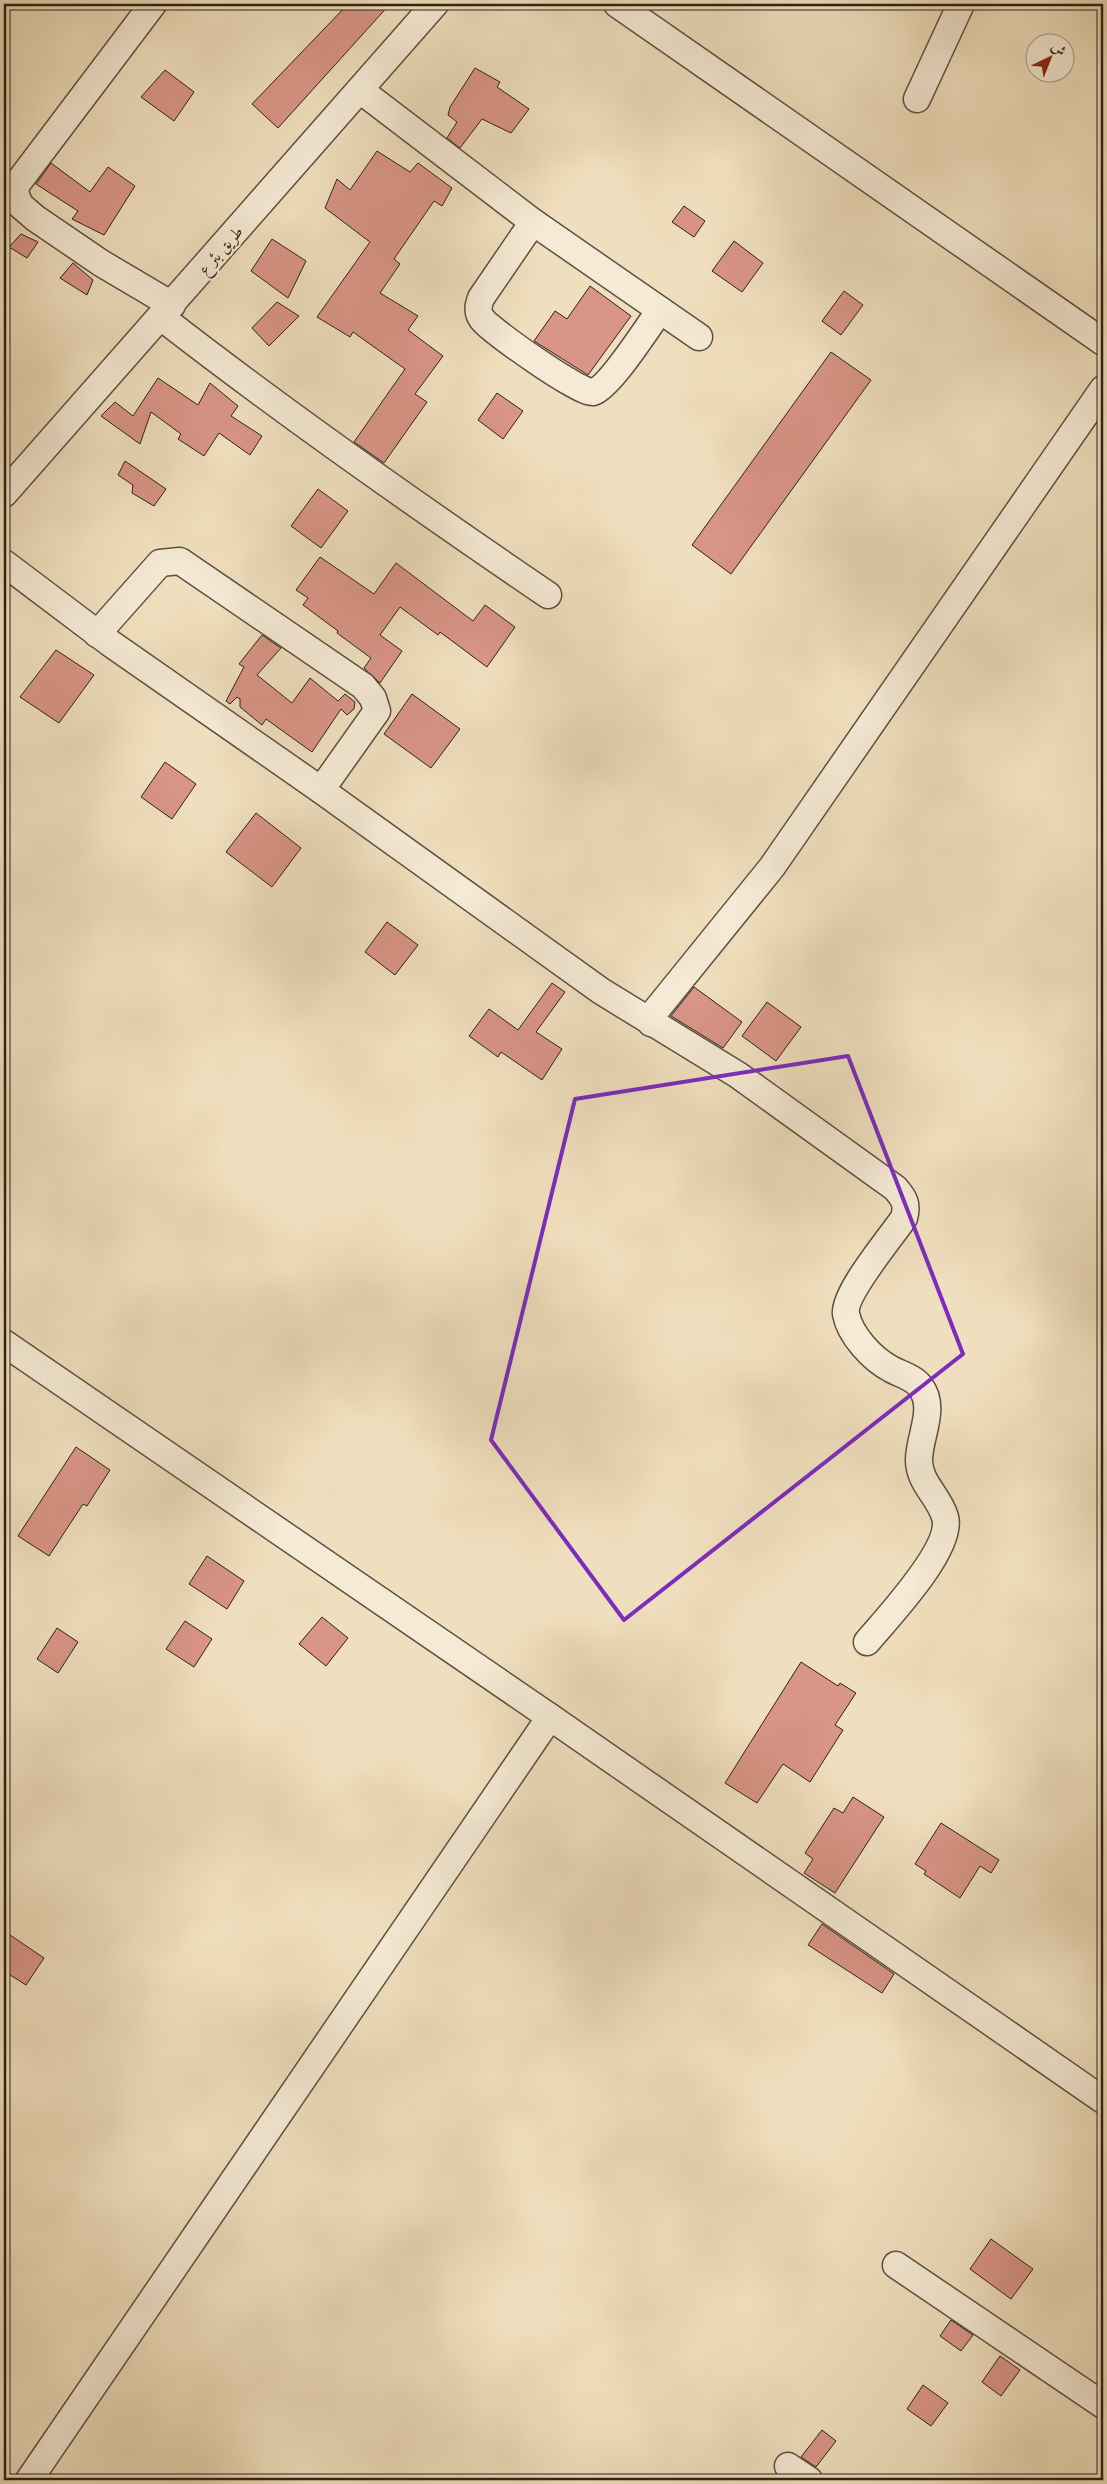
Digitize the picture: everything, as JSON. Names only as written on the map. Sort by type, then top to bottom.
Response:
[{"type":"street","points":[[153,4],[17,184],[15,193],[20,205],[35,218],[167,311],[255,390],[422,509],[548,595]]},
{"type":"street","name":"طريق بئر ع","points":[[4,494],[13,466],[167,311],[435,4]]},
{"type":"street","points":[[617,4],[1103,342]]},
{"type":"street","points":[[917,99],[961,4]]},
{"type":"street","points":[[360,90],[533,222],[699,337]]},
{"type":"street","points":[[533,222],[480,298],[478,309],[482,319],[493,329],[551,371],[580,390],[588,393],[602,388],[660,310]]},
{"type":"street","points":[[651,1023],[653,1014],[772,867],[1103,389]]},
{"type":"street","points":[[97,634],[160,563],[180,560],[363,686],[373,698],[377,711],[321,790]]},
{"type":"street","points":[[4,563],[97,634],[321,790],[601,991],[738,1075],[895,1188],[904,1198],[907,1208],[904,1218],[851,1292],[846,1313],[853,1330],[866,1349],[888,1368],[919,1385],[924,1393],[927,1405],[926,1421],[918,1458],[920,1474],[939,1502],[946,1519],[946,1529],[943,1540],[930,1564],[867,1642]]},
{"type":"street","points":[[4,1343],[550,1716],[1103,2100]]},
{"type":"street","points":[[29,2480],[550,1716]]},
{"type":"street","points":[[896,2265],[1103,2406]]},
{"type":"highlighted area","points":[[848,1056],[963,1354],[624,1620],[491,1440],[575,1099]]},
{"type":"building","points":[[348,4],[390,4],[278,128],[252,104]]},
{"type":"building","points":[[475,68],[500,82],[497,87],[529,109],[511,133],[482,119],[460,148],[447,138],[457,122],[448,115],[450,107]]},
{"type":"building","points":[[165,70],[194,92],[174,121],[141,97]]},
{"type":"building","points":[[377,151],[410,172],[418,163],[452,188],[442,206],[434,201],[394,259],[400,264],[380,293],[418,316],[408,330],[443,356],[415,394],[427,402],[384,463],[354,442],[405,369],[353,332],[350,337],[317,317],[370,242],[325,208],[337,179],[350,190]]},
{"type":"building","points":[[51,163],[90,192],[108,167],[135,186],[104,235],[72,219],[78,211],[36,184]]},
{"type":"building","points":[[684,206],[705,221],[694,237],[672,222]]},
{"type":"building","points":[[21,234],[38,242],[27,258],[9,247]]},
{"type":"building","points":[[272,239],[306,261],[288,298],[251,271]]},
{"type":"building","points":[[734,241],[763,263],[742,292],[712,271]]},
{"type":"building","points":[[73,263],[93,280],[87,295],[60,278]]},
{"type":"building","points":[[590,286],[631,316],[588,375],[534,341],[555,311],[567,319]]},
{"type":"building","points":[[844,291],[863,305],[841,335],[822,321]]},
{"type":"building","points":[[277,302],[299,316],[269,346],[252,328]]},
{"type":"building","points":[[831,352],[871,380],[731,574],[692,545]]},
{"type":"building","points":[[158,378],[198,405],[210,383],[238,406],[231,416],[262,436],[250,455],[219,433],[204,456],[178,439],[181,434],[151,412],[140,444],[101,416],[115,402],[133,416]]},
{"type":"building","points":[[497,393],[523,411],[503,439],[478,420]]},
{"type":"building","points":[[125,461],[166,489],[154,506],[132,493],[133,485],[118,475]]},
{"type":"building","points":[[318,489],[348,511],[321,548],[291,526]]},
{"type":"building","points":[[320,557],[374,594],[396,563],[473,621],[485,605],[515,627],[487,667],[440,632],[438,635],[400,607],[380,635],[402,651],[380,683],[364,668],[371,658],[303,605],[308,598],[296,590]]},
{"type":"building","points":[[262,635],[281,648],[257,675],[292,703],[310,678],[338,701],[345,694],[355,702],[354,709],[347,715],[341,709],[312,752],[266,719],[262,725],[240,707],[240,699],[237,697],[230,704],[226,701],[244,667],[239,664]]},
{"type":"building","points":[[56,650],[94,675],[59,723],[20,697]]},
{"type":"building","points":[[412,694],[460,729],[431,768],[384,734]]},
{"type":"building","points":[[165,762],[196,784],[172,819],[141,797]]},
{"type":"building","points":[[256,813],[301,848],[272,887],[226,852]]},
{"type":"building","points":[[387,922],[418,945],[395,975],[365,952]]},
{"type":"building","points":[[552,983],[565,992],[536,1032],[562,1049],[542,1080],[501,1052],[498,1057],[469,1036],[489,1009],[518,1030]]},
{"type":"building","points":[[694,987],[742,1022],[723,1048],[671,1016]]},
{"type":"building","points":[[767,1002],[801,1027],[776,1061],[742,1036]]},
{"type":"building","points":[[76,1447],[110,1470],[87,1506],[83,1504],[49,1556],[18,1536]]},
{"type":"building","points":[[207,1556],[244,1581],[227,1609],[189,1584]]},
{"type":"building","points":[[322,1617],[348,1638],[326,1666],[299,1644]]},
{"type":"building","points":[[185,1621],[212,1639],[194,1667],[166,1649]]},
{"type":"building","points":[[57,1628],[78,1642],[58,1673],[37,1659]]},
{"type":"building","points":[[801,1662],[838,1686],[840,1683],[856,1693],[835,1725],[843,1730],[810,1782],[783,1764],[757,1803],[725,1783]]},
{"type":"building","points":[[853,1797],[884,1817],[835,1893],[804,1873],[813,1859],[805,1853],[834,1808],[843,1813]]},
{"type":"building","points":[[941,1823],[999,1860],[991,1873],[980,1866],[960,1898],[924,1874],[926,1871],[915,1864]]},
{"type":"building","points":[[822,1924],[894,1974],[882,1993],[808,1945]]},
{"type":"building","points":[[10,1935],[44,1958],[26,1985],[4,1971],[4,1944]]},
{"type":"building","points":[[991,2239],[1033,2269],[1011,2299],[970,2269]]},
{"type":"building","points":[[951,2320],[973,2335],[961,2351],[940,2336]]},
{"type":"building","points":[[1000,2356],[1020,2370],[1001,2396],[982,2382]]},
{"type":"building","points":[[923,2385],[948,2403],[931,2426],[907,2409]]},
{"type":"building","points":[[822,2430],[836,2441],[816,2467],[801,2457]]}]
